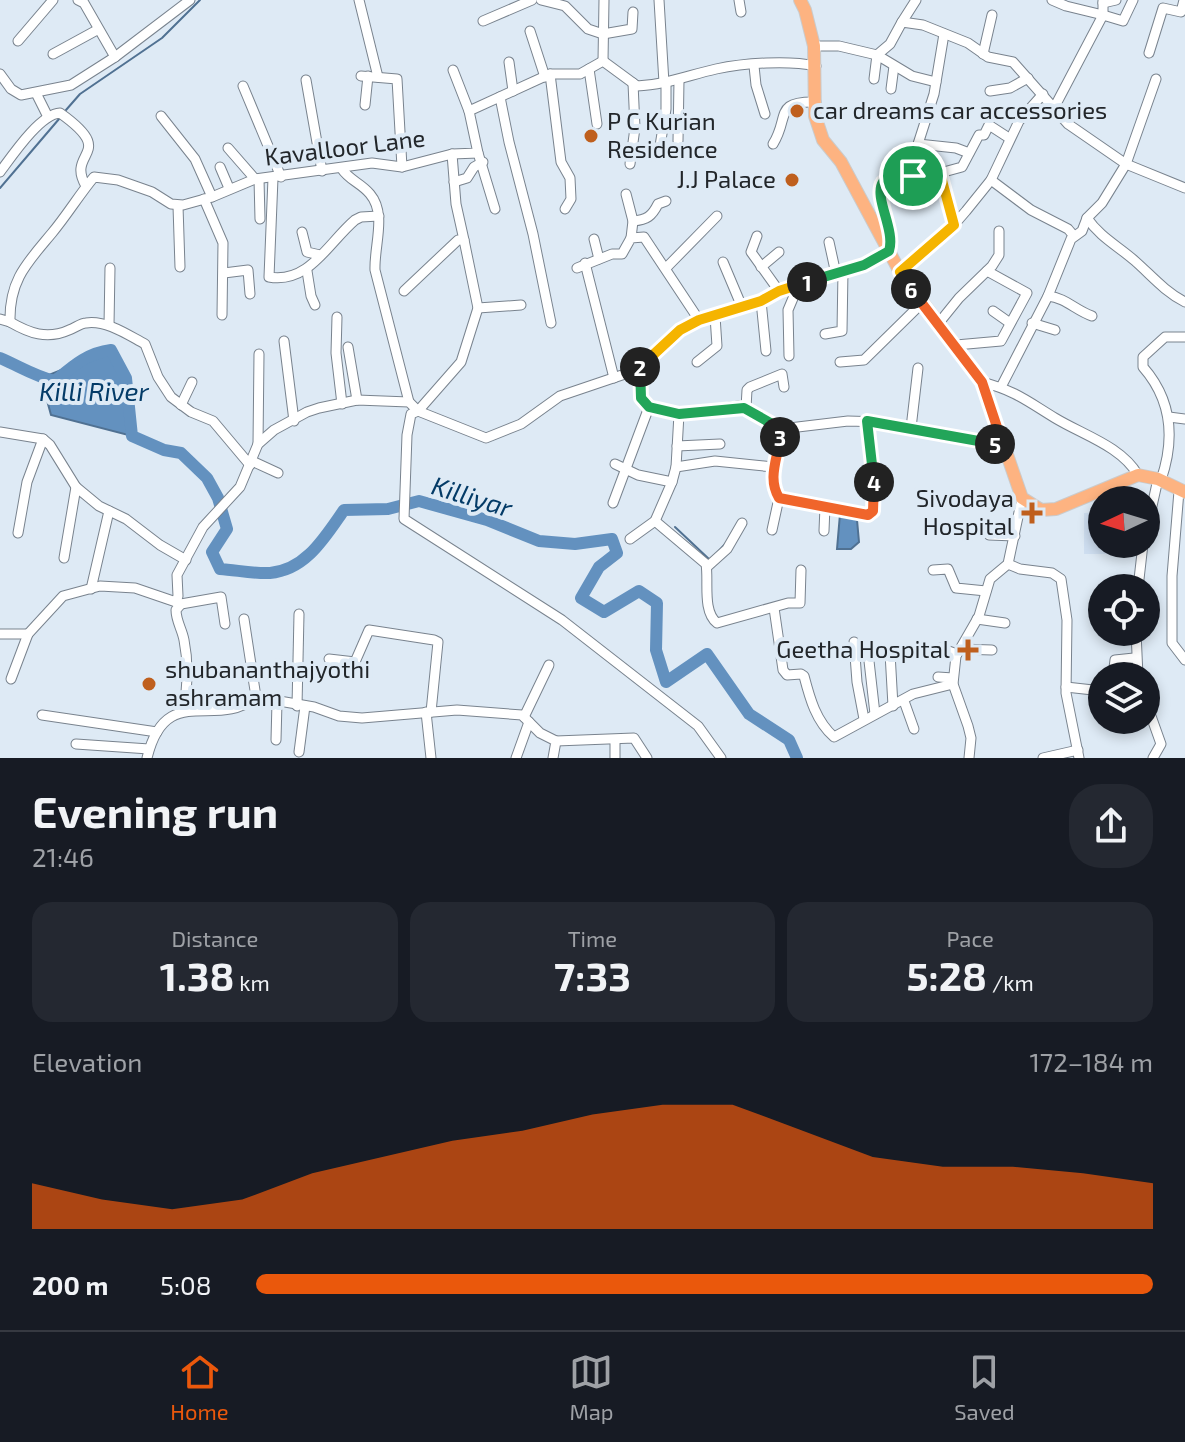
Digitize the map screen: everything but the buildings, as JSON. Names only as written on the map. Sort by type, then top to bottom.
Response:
[{"type":"main road","points":[[800,0],[814,46],[815,116],[823,140],[841,162],[900,272],[921,304],[982,382],[1022,498],[1041,510],[1056,509],[1138,475],[1160,479],[1182,491]]},
{"type":"street","points":[[18,41],[53,0]]},
{"type":"street","points":[[78,0],[84,3],[115,57]]},
{"type":"street","points":[[0,74],[16,93],[36,93],[71,85],[115,57],[190,0]]},
{"type":"street","points":[[359,0],[369,76],[365,105]]},
{"type":"street","points":[[483,21],[513,11],[532,0]]},
{"type":"street","points":[[541,0],[565,6],[588,29],[603,34],[632,29],[633,12]]},
{"type":"street","points":[[603,61],[604,0]]},
{"type":"street","points":[[659,0],[666,109],[659,152]]},
{"type":"street","points":[[739,0],[741,12]]},
{"type":"street","points":[[874,79],[877,55],[890,44],[916,0]]},
{"type":"street","points":[[1052,0],[1123,21],[1133,0]]},
{"type":"street","points":[[1054,108],[1103,15],[1103,2],[1116,0]]},
{"type":"street","points":[[1149,53],[1163,8],[1181,12],[1184,0]]},
{"type":"street","points":[[983,54],[992,15]]},
{"type":"street","points":[[902,22],[923,25],[968,43],[983,54],[1013,62],[1068,124],[1126,164],[1185,188]]},
{"type":"street","points":[[53,54],[97,30]]},
{"type":"street","points":[[530,31],[547,76],[561,162],[570,178],[571,199],[565,209]]},
{"type":"street","points":[[913,176],[918,144],[936,82],[944,34]]},
{"type":"street","points":[[814,46],[839,46],[877,55],[912,76],[936,82]]},
{"type":"street","points":[[469,111],[547,76],[580,74],[603,61]]},
{"type":"street","points":[[603,61],[637,86],[665,83],[718,69],[797,62],[816,66]]},
{"type":"street","points":[[509,62],[513,91]]},
{"type":"street","points":[[754,66],[765,114]]},
{"type":"street","points":[[891,89],[894,66]]},
{"type":"street","points":[[589,69],[597,124]]},
{"type":"street","points":[[453,70],[460,81],[495,209]]},
{"type":"street","points":[[369,76],[397,79],[402,167]]},
{"type":"street","points":[[990,91],[1010,88],[1028,78]]},
{"type":"street","points":[[1001,387],[1048,296],[1074,236],[1082,231],[1087,218],[1102,203],[1126,164],[1156,79]]},
{"type":"street","points":[[306,80],[322,171]]},
{"type":"street","points":[[678,141],[679,80]]},
{"type":"street","points":[[630,164],[635,128],[633,83]]},
{"type":"street","points":[[243,86],[277,178],[269,277],[282,279],[307,271],[355,220],[379,216]]},
{"type":"street","points":[[36,93],[48,117]]},
{"type":"street","points":[[900,272],[954,225],[991,180],[1009,138],[1030,106],[1043,94]]},
{"type":"street","points":[[500,97],[551,323]]},
{"type":"street","points":[[773,144],[786,109],[796,102],[816,102]]},
{"type":"street","points":[[0,172],[23,142],[54,113],[63,115],[88,138],[89,152],[79,172],[86,186]]},
{"type":"street","points":[[161,116],[195,159],[223,243],[222,315]]},
{"type":"street","points":[[342,169],[348,178],[361,183],[377,203],[375,270],[409,402],[418,411],[486,438],[521,424],[560,396],[614,378],[640,365],[680,330],[699,320],[761,301],[799,284],[864,265],[889,251],[891,244],[886,212],[878,190],[883,182],[962,167],[979,135],[984,135],[989,125],[1009,138]]},
{"type":"street","points":[[918,144],[956,148],[969,153]]},
{"type":"street","points":[[228,148],[257,179],[260,219]]},
{"type":"street","points":[[452,154],[454,182],[478,308],[461,362],[418,411],[411,414],[407,435],[404,519],[562,620],[698,726],[721,758]]},
{"type":"street","name":"Kavalloor Lane","points":[[178,206],[257,179],[372,163],[402,167],[452,154],[481,157]]},
{"type":"street","points":[[454,182],[467,178],[481,157]]},
{"type":"street","points":[[220,167],[229,188]]},
{"type":"street","points":[[940,173],[954,225]]},
{"type":"street","points":[[180,267],[178,206],[152,192],[110,178],[94,177],[53,232],[29,258],[14,285],[5,321],[24,332],[51,335],[67,332],[85,322],[109,325],[145,344],[158,377],[171,397],[191,412],[213,421],[251,463],[278,473]]},
{"type":"street","points":[[991,180],[1031,210],[1068,229],[1074,236]]},
{"type":"street","points":[[614,378],[581,266],[622,254],[631,238],[633,221],[626,194]]},
{"type":"street","points":[[633,221],[645,220],[653,214],[658,204],[666,201]]},
{"type":"street","points":[[666,268],[717,216]]},
{"type":"street","points":[[1087,218],[1101,235],[1135,261],[1155,282],[1185,302]]},
{"type":"street","points":[[938,324],[999,255],[999,231]]},
{"type":"street","points":[[302,232],[307,252],[320,255]]},
{"type":"street","points":[[757,236],[751,252],[779,291]]},
{"type":"street","points":[[631,238],[644,237],[699,320]]},
{"type":"street","points":[[594,239],[599,259]]},
{"type":"street","points":[[404,291],[458,240],[464,240]]},
{"type":"street","points":[[825,334],[842,331],[840,272],[829,242]]},
{"type":"street","points":[[761,267],[779,252]]},
{"type":"street","points":[[723,262],[742,307]]},
{"type":"street","points":[[109,325],[110,268]]},
{"type":"street","points":[[224,273],[248,270],[250,294]]},
{"type":"street","points":[[307,271],[315,305]]},
{"type":"street","points":[[956,345],[1001,341],[1027,293],[987,271]]},
{"type":"street","points":[[789,356],[788,310],[799,284]]},
{"type":"street","points":[[1048,296],[1067,300],[1074,309],[1092,316]]},
{"type":"street","points":[[761,301],[766,351]]},
{"type":"street","points":[[840,362],[864,360],[921,304]]},
{"type":"street","points":[[478,308],[521,305]]},
{"type":"street","points":[[993,311],[1010,323]]},
{"type":"street","points":[[697,362],[717,346],[715,316]]},
{"type":"street","points":[[337,317],[336,353],[342,404]]},
{"type":"street","points":[[1032,323],[1055,330]]},
{"type":"street","points":[[1158,486],[1169,446],[1169,417],[1158,388],[1143,367],[1143,357],[1165,337],[1185,337]]},
{"type":"street","points":[[284,341],[294,421]]},
{"type":"street","points":[[348,347],[357,400]]},
{"type":"street","points":[[184,711],[188,659],[176,610],[177,575],[203,527],[240,487],[251,463],[258,444],[259,354]]},
{"type":"street","points":[[640,365],[641,398],[649,407],[679,414],[739,406],[781,429],[867,421],[1003,445]]},
{"type":"street","points":[[911,428],[918,368]]},
{"type":"street","points":[[748,409],[747,390],[750,387],[782,374],[784,387]]},
{"type":"street","points":[[181,405],[192,382]]},
{"type":"street","points":[[982,382],[1028,399],[1118,453],[1138,475]]},
{"type":"street","points":[[258,444],[274,430],[307,412],[357,400],[409,402]]},
{"type":"street","points":[[613,503],[649,407]]},
{"type":"street","points":[[630,539],[655,521],[672,482],[676,467],[679,414]]},
{"type":"street","points":[[1169,417],[1185,419]]},
{"type":"street","points":[[779,498],[865,516],[873,511],[874,479],[867,421]]},
{"type":"street","points":[[772,530],[779,498],[774,488],[773,467],[778,458],[781,429]]},
{"type":"street","points":[[0,432],[43,439],[56,453],[76,487],[99,506],[126,519],[186,560]]},
{"type":"street","points":[[18,533],[27,482],[43,439]]},
{"type":"street","points":[[677,446],[720,444]]},
{"type":"street","points":[[676,467],[715,461],[773,467]]},
{"type":"street","points":[[615,464],[626,471],[672,482]]},
{"type":"street","points":[[64,558],[76,487]]},
{"type":"street","points":[[1182,491],[1173,561],[1172,643],[1185,660]]},
{"type":"street","points":[[969,758],[971,738],[953,681],[958,651],[977,619],[990,579],[1008,564],[1022,498]]},
{"type":"street","points":[[824,531],[825,506]]},
{"type":"street","points":[[91,589],[109,511]]},
{"type":"street","points":[[655,521],[705,562],[709,610],[715,622],[721,624],[800,603],[801,570]]},
{"type":"street","points":[[707,567],[727,549],[742,523]]},
{"type":"street","points":[[989,535],[1015,536]]},
{"type":"street","points":[[1008,564],[1020,569],[1052,573],[1061,579],[1067,620],[1068,708],[1078,754],[1043,758]]},
{"type":"street","points":[[933,570],[948,569],[956,588],[986,591]]},
{"type":"street","points":[[11,679],[28,634],[63,596],[100,586],[135,588],[178,603],[221,597],[225,624]]},
{"type":"street","points":[[774,608],[783,670],[787,675],[804,676],[809,699],[823,726],[834,737],[913,694],[953,681]]},
{"type":"street","points":[[299,614],[299,752]]},
{"type":"street","points":[[244,619],[256,697]]},
{"type":"street","points":[[977,619],[1005,623]]},
{"type":"street","points":[[329,659],[355,662],[369,630],[438,642],[428,712],[431,758]]},
{"type":"street","points":[[0,634],[28,634]]},
{"type":"street","points":[[854,642],[864,719]]},
{"type":"street","points":[[940,648],[992,650]]},
{"type":"street","points":[[890,653],[893,706]]},
{"type":"street","points":[[1115,662],[1134,658]]},
{"type":"street","points":[[869,661],[875,714]]},
{"type":"street","points":[[516,758],[527,719],[549,665]]},
{"type":"street","points":[[938,677],[953,681]]},
{"type":"street","points":[[1066,687],[1088,689]]},
{"type":"street","points":[[76,744],[148,753],[157,732],[178,712],[218,711],[246,706],[256,697]]},
{"type":"street","points":[[256,697],[339,716],[362,718],[457,710],[527,719],[540,733],[556,741],[634,738],[647,758]]},
{"type":"street","points":[[904,701],[914,729]]},
{"type":"street","points":[[276,740],[277,702]]},
{"type":"street","points":[[42,715],[157,732]]},
{"type":"street","points":[[1153,758],[1161,744],[1157,734]]},
{"type":"street","points":[[553,758],[556,741]]},
{"type":"street","points":[[615,741],[615,758]]},
{"type":"shaded area","points":[[1084,513],[1088,513],[1088,554],[1084,554]]},
{"type":"water","name":"Killi River","points":[[111,350],[126,378],[132,436],[51,415],[41,378]]},
{"type":"water","points":[[840,514],[857,520],[859,542],[851,549],[837,549]]},
{"type":"waterway","points":[[66,110],[80,94],[162,38],[200,0]]},
{"type":"waterway","points":[[0,188],[59,119]]},
{"type":"waterway","name":"Killiyar","points":[[0,358],[55,381],[87,357],[111,350],[126,378],[132,436],[164,450],[181,453],[207,478],[218,498],[227,529],[212,552],[220,569],[264,573],[283,571],[304,559],[344,510],[388,509],[419,501],[487,520],[539,541],[575,544],[612,539],[617,553],[599,567],[581,598],[604,612],[639,591],[657,603],[656,650],[666,682],[707,654],[749,714],[789,740],[797,758]]},
{"type":"waterway","points":[[675,527],[710,560]]},
{"type":"waterway","points":[[717,553],[726,543]]},
{"type":"place","name":"car dreams car accessories","points":[[797,111]]},
{"type":"place","name":"P C Kurian Residence","points":[[591,136]]},
{"type":"place","name":"J.J Palace","points":[[792,180]]},
{"type":"place","name":"Sivodaya Hospital","points":[[1032,513]]},
{"type":"place","name":"Geetha Hospital","points":[[968,650]]},
{"type":"place","name":"shubananthajyothi ashramam","points":[[149,684]]},
{"type":"route","points":[[940,173],[954,225],[900,272],[982,382],[1003,445],[867,421],[874,497],[872,514],[865,516],[779,498],[774,488],[773,467],[778,458],[781,429],[750,410],[739,406],[679,414],[644,403],[641,398],[640,365],[680,330],[699,320],[761,301],[779,291],[864,265],[889,251],[891,244],[886,212],[878,190],[883,182],[913,176],[940,173]]}]
